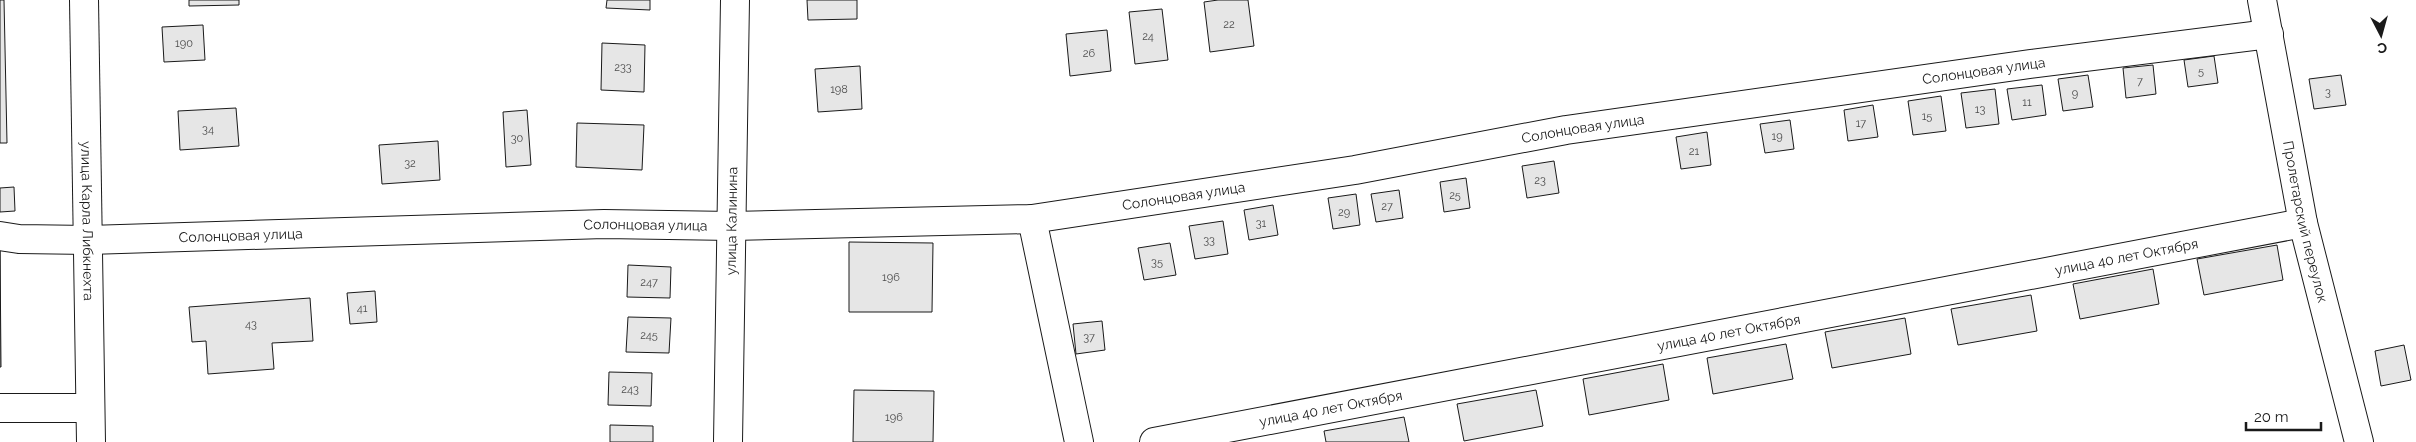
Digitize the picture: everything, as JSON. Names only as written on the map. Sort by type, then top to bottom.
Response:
[{"type":"street","name":"улица Карла Либкнехта","points":[[84,0],[91,442]]},
{"type":"street","name":"улица Калинина","points":[[728,442],[736,0]]},
{"type":"street","name":"Пролетарский переулок","points":[[2262,0],[2303,223],[2359,442]]},
{"type":"street","name":"Солонцовая улица","points":[[0,236],[19,239],[89,240],[604,224],[732,226],[1032,219],[1355,170],[1566,130],[2030,64],[2269,34]]},
{"type":"street","points":[[1032,219],[1079,442]]},
{"type":"street","name":"улица 40 лет Октября","points":[[1154,442],[2303,223]]},
{"type":"street","points":[[0,408],[90,408]]},
{"type":"building","points":[[0,0],[4,0],[7,143],[0,143]]},
{"type":"building","points":[[189,0],[239,0],[239,5],[189,6]]},
{"type":"building","points":[[607,0],[650,0],[650,10],[606,8]]},
{"type":"building","points":[[807,0],[857,0],[857,19],[808,20]]},
{"type":"building","points":[[1248,0],[1254,46],[1210,52],[1204,2]]},
{"type":"building","points":[[1162,9],[1168,60],[1135,64],[1129,12]]},
{"type":"building","points":[[203,25],[205,60],[164,62],[162,27]]},
{"type":"building","points":[[1107,30],[1111,71],[1070,76],[1066,34]]},
{"type":"building","points":[[602,43],[645,45],[644,92],[601,90]]},
{"type":"building","points":[[2214,56],[2218,83],[2188,87],[2184,60]]},
{"type":"building","points":[[2153,65],[2156,94],[2126,98],[2123,68]]},
{"type":"building","points":[[860,66],[862,109],[818,112],[815,69]]},
{"type":"building","points":[[2088,75],[2093,107],[2063,111],[2058,79]]},
{"type":"building","points":[[2341,75],[2346,105],[2314,109],[2309,79]]},
{"type":"building","points":[[2042,85],[2046,115],[2012,120],[2007,89]]},
{"type":"building","points":[[1995,89],[1999,124],[1966,128],[1961,93]]},
{"type":"building","points":[[1941,96],[1946,131],[1913,135],[1908,101]]},
{"type":"building","points":[[1873,105],[1878,137],[1848,141],[1844,110]]},
{"type":"building","points":[[236,108],[239,146],[180,150],[178,111]]},
{"type":"building","points":[[527,110],[531,165],[506,167],[503,112]]},
{"type":"building","points":[[1790,120],[1794,149],[1765,153],[1760,124]]},
{"type":"building","points":[[577,123],[644,125],[642,170],[576,167]]},
{"type":"building","points":[[1707,132],[1711,165],[1681,169],[1676,137]]},
{"type":"building","points":[[438,141],[440,180],[382,184],[379,145]]},
{"type":"building","points":[[1554,161],[1559,193],[1527,198],[1522,166]]},
{"type":"building","points":[[1466,178],[1470,208],[1444,212],[1440,182]]},
{"type":"building","points":[[14,187],[15,211],[0,212],[0,188]]},
{"type":"building","points":[[1399,190],[1403,218],[1376,222],[1371,194]]},
{"type":"building","points":[[1356,194],[1360,225],[1333,229],[1328,198]]},
{"type":"building","points":[[1273,205],[1278,235],[1249,240],[1244,210]]},
{"type":"building","points":[[1223,221],[1228,254],[1195,259],[1189,226]]},
{"type":"building","points":[[849,242],[933,243],[932,312],[849,312]]},
{"type":"building","points":[[1170,243],[1176,275],[1144,280],[1138,248]]},
{"type":"building","points":[[2277,245],[2283,280],[2204,295],[2197,259]]},
{"type":"building","points":[[0,248],[1,367],[0,367]]},
{"type":"building","points":[[628,265],[671,267],[670,298],[627,297]]},
{"type":"building","points":[[2153,269],[2159,304],[2080,319],[2073,284]]},
{"type":"building","points":[[375,291],[377,322],[350,324],[347,293]]},
{"type":"building","points":[[2031,295],[2037,331],[1958,345],[1951,309]]},
{"type":"building","points":[[310,298],[313,341],[272,343],[274,369],[208,374],[206,341],[192,342],[189,307]]},
{"type":"building","points":[[628,317],[671,318],[669,353],[626,352]]},
{"type":"building","points":[[1905,318],[1911,354],[1832,368],[1825,332]]},
{"type":"building","points":[[1102,321],[1105,350],[1076,354],[1073,324]]},
{"type":"building","points":[[1786,344],[1793,379],[1713,394],[1707,358]]},
{"type":"building","points":[[2404,345],[2411,380],[2381,386],[2375,351]]},
{"type":"building","points":[[1663,364],[1669,400],[1589,415],[1583,379]]},
{"type":"building","points":[[609,372],[652,373],[651,406],[608,405]]},
{"type":"building","points":[[854,390],[934,391],[933,442],[853,442]]},
{"type":"building","points":[[1536,390],[1543,426],[1464,441],[1457,404]]},
{"type":"building","points":[[1404,417],[1409,442],[1326,442],[1324,431]]},
{"type":"building","points":[[610,425],[653,426],[653,442],[610,442]]}]
